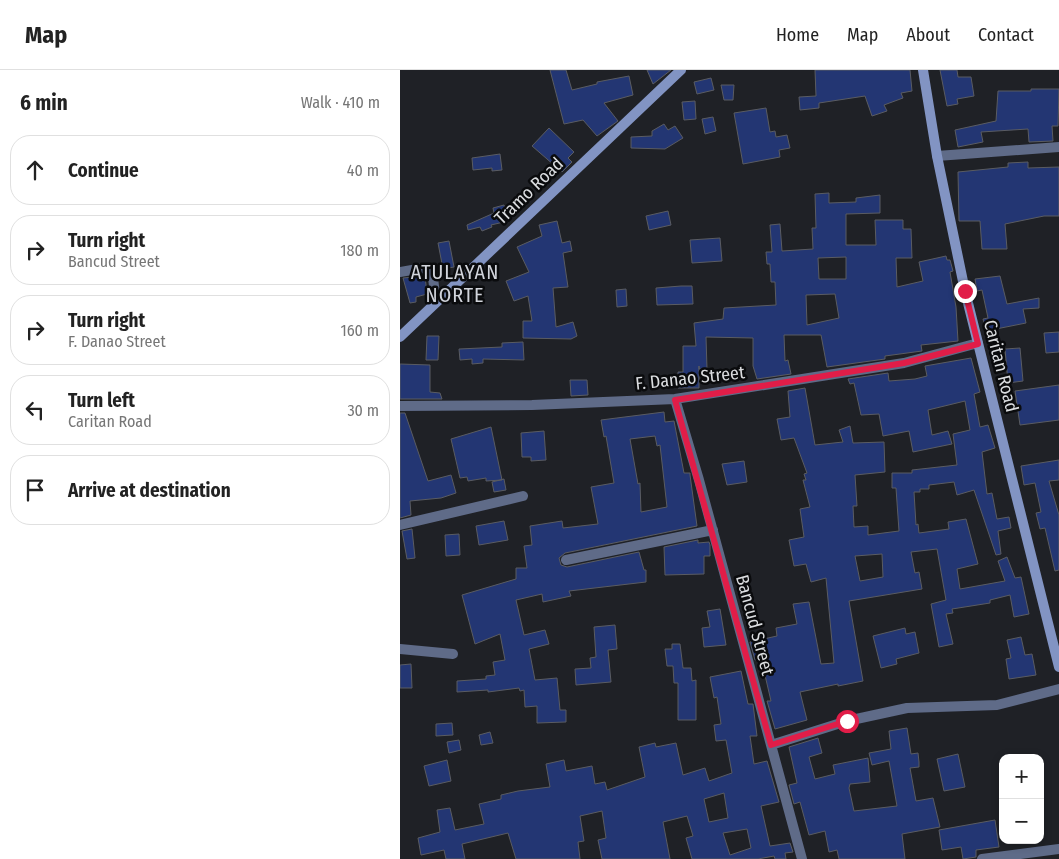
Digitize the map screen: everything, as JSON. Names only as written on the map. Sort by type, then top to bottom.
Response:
[{"type":"main road","name":"Tramo Road","points":[[400,337],[681,70]]},
{"type":"main road","name":"Caritan Road","points":[[923,70],[937,156],[978,344],[1059,667]]},
{"type":"street","points":[[937,156],[1059,147]]},
{"type":"street","points":[[400,272],[423,268],[432,270],[436,302]]},
{"type":"street","name":"F. Danao Street","points":[[400,406],[532,405],[675,400],[904,363],[978,344]]},
{"type":"street","name":"Bancud Street","points":[[675,400],[713,530],[802,859]]},
{"type":"street","points":[[400,525],[523,496]]},
{"type":"street","points":[[566,560],[713,530]]},
{"type":"street","points":[[400,649],[453,654]]},
{"type":"street","points":[[771,745],[847,721],[908,708],[997,705],[1059,689]]},
{"type":"street","points":[[982,859],[1059,849]]},
{"type":"building","points":[[550,70],[566,70],[572,90],[597,84],[597,82],[629,76],[633,95],[604,103],[618,121],[597,136],[583,120],[564,124]]},
{"type":"building","points":[[647,70],[671,70],[653,84]]},
{"type":"building","points":[[815,70],[910,70],[912,91],[901,93],[903,98],[884,105],[887,111],[872,116],[865,96],[819,103],[819,108],[800,110],[799,97],[816,96]]},
{"type":"building","points":[[940,70],[957,70],[958,77],[971,77],[974,96],[957,99],[958,104],[947,106]]},
{"type":"building","points":[[711,78],[714,90],[697,94],[694,82]]},
{"type":"building","points":[[721,85],[734,85],[733,100],[724,100]]},
{"type":"building","points":[[1031,89],[1059,89],[1058,126],[1052,126],[1053,141],[1029,142],[1028,129],[981,132],[983,142],[958,147],[955,130],[996,121],[998,91],[1031,91]]},
{"type":"building","points":[[695,101],[696,119],[684,120],[682,102]]},
{"type":"building","points":[[766,108],[770,132],[775,131],[776,137],[787,135],[790,148],[779,150],[780,157],[743,164],[734,113]]},
{"type":"building","points":[[713,117],[716,131],[705,134],[702,119]]},
{"type":"building","points":[[664,124],[668,130],[675,126],[683,138],[665,149],[631,148],[631,137],[652,136],[652,131]]},
{"type":"building","points":[[549,128],[574,152],[568,158],[572,162],[562,172],[532,146]]},
{"type":"building","points":[[500,154],[502,170],[492,171],[492,168],[473,170],[472,158]]},
{"type":"building","points":[[1028,162],[1028,168],[1059,167],[1059,216],[1044,216],[1005,224],[1007,249],[982,249],[980,221],[959,221],[958,172],[1008,167],[1008,163]]},
{"type":"building","points":[[829,193],[829,203],[856,202],[856,198],[880,195],[880,213],[846,214],[846,245],[876,245],[875,220],[903,220],[903,229],[911,229],[912,258],[896,258],[897,287],[923,281],[919,262],[946,256],[947,260],[950,260],[953,271],[950,272],[956,307],[958,341],[921,345],[922,351],[885,356],[885,359],[827,367],[821,335],[784,335],[785,361],[788,360],[791,374],[757,379],[753,366],[753,338],[706,337],[707,369],[699,369],[699,388],[678,388],[678,372],[683,372],[683,346],[696,346],[694,323],[723,319],[724,308],[776,305],[775,282],[771,282],[770,264],[767,264],[766,252],[772,252],[770,225],[780,224],[782,251],[813,249],[812,228],[816,228],[815,194]],"holes":[[[846,257],[846,279],[819,279],[818,258]],[[835,294],[839,318],[807,325],[806,295]]]},
{"type":"building","points":[[504,205],[508,221],[491,225],[492,227],[482,231],[480,227],[468,230],[467,225],[494,213],[493,208]]},
{"type":"building","points":[[668,211],[671,225],[649,230],[646,216]]},
{"type":"building","points":[[557,221],[562,243],[570,241],[572,251],[563,253],[568,287],[553,288],[556,327],[573,322],[577,336],[571,339],[523,338],[523,321],[532,321],[528,296],[514,301],[506,281],[529,272],[517,247],[542,236],[539,225]]},
{"type":"building","points":[[720,238],[722,261],[692,263],[690,240]]},
{"type":"building","points":[[449,241],[454,267],[443,269],[438,243]]},
{"type":"building","points":[[425,276],[427,294],[416,297],[416,302],[410,303],[403,278]]},
{"type":"building","points":[[1000,276],[1007,304],[1039,298],[1039,308],[1023,309],[1026,323],[986,331],[983,319],[988,318],[982,290],[977,291],[975,279]]},
{"type":"building","points":[[692,286],[693,304],[657,305],[656,288]]},
{"type":"building","points":[[626,289],[627,306],[617,307],[616,290]]},
{"type":"building","points":[[1059,332],[1059,352],[1046,353],[1044,333]]},
{"type":"building","points":[[427,336],[439,336],[438,360],[426,360]]},
{"type":"building","points":[[523,342],[524,360],[483,359],[483,363],[472,364],[472,359],[460,360],[459,349],[502,347],[502,343]]},
{"type":"building","points":[[1020,348],[1023,381],[1008,383],[1005,349]]},
{"type":"building","points":[[971,358],[980,392],[974,394],[980,427],[988,425],[995,448],[982,452],[987,494],[992,493],[997,519],[1009,517],[1011,528],[998,531],[1001,554],[996,555],[974,490],[957,495],[954,482],[929,485],[929,489],[920,489],[920,492],[914,492],[916,525],[918,524],[919,533],[949,529],[948,522],[966,519],[978,564],[957,569],[960,589],[1005,581],[998,561],[1007,557],[1015,578],[1021,577],[1029,614],[1014,617],[1010,595],[990,600],[990,603],[952,609],[953,613],[946,614],[953,644],[939,647],[931,604],[946,600],[937,549],[911,552],[915,573],[919,572],[922,589],[849,601],[863,681],[800,692],[807,720],[775,729],[767,701],[771,701],[761,658],[755,660],[750,642],[777,636],[776,628],[797,624],[793,604],[809,602],[821,664],[834,663],[826,578],[811,582],[806,564],[794,566],[789,540],[804,537],[800,509],[810,507],[803,480],[806,480],[804,474],[807,473],[794,438],[781,440],[777,419],[790,417],[788,391],[805,388],[815,445],[843,442],[839,430],[850,426],[853,443],[884,442],[885,472],[855,475],[857,506],[853,506],[854,527],[868,526],[868,535],[899,531],[896,488],[892,488],[892,473],[912,473],[912,470],[957,465],[953,434],[970,430],[965,401],[928,410],[932,435],[948,431],[952,444],[913,452],[909,431],[883,436],[879,414],[861,415],[854,383],[850,384],[848,379],[888,373],[889,381],[915,379],[927,376],[925,366]],"holes":[[[882,554],[883,577],[860,581],[855,556]]]},
{"type":"building","points":[[400,364],[430,365],[430,392],[440,393],[442,399],[400,399]]},
{"type":"building","points":[[570,380],[587,380],[588,395],[571,396]]},
{"type":"building","points":[[1059,385],[1059,420],[1020,425],[1015,391]]},
{"type":"building","points":[[664,412],[665,422],[674,421],[684,473],[690,473],[697,526],[565,553],[559,558],[561,565],[567,567],[639,552],[644,570],[646,570],[646,582],[569,591],[571,596],[543,602],[542,594],[516,600],[524,635],[545,630],[549,644],[529,649],[535,680],[557,678],[560,710],[566,710],[566,722],[537,723],[537,706],[525,707],[524,690],[520,691],[519,688],[488,692],[488,690],[457,692],[457,681],[486,679],[486,676],[495,675],[493,662],[505,660],[500,634],[475,644],[462,595],[516,579],[516,568],[527,568],[524,546],[532,545],[530,526],[562,521],[563,528],[598,524],[591,487],[614,483],[606,436],[604,437],[601,420]],"holes":[[[655,436],[657,446],[660,445],[667,507],[641,512],[640,483],[638,484],[630,439]]]},
{"type":"building","points":[[400,413],[405,413],[428,481],[451,475],[456,493],[441,498],[410,501],[411,515],[400,518]]},
{"type":"building","points":[[491,427],[502,480],[486,481],[486,478],[468,481],[467,477],[460,478],[451,439]]},
{"type":"building","points":[[544,431],[546,460],[531,461],[531,457],[522,457],[521,433]]},
{"type":"building","points":[[1059,460],[1059,480],[1049,481],[1059,515],[1059,570],[1055,571],[1045,528],[1040,529],[1036,513],[1041,512],[1035,483],[1024,485],[1021,466]]},
{"type":"building","points":[[744,461],[747,482],[727,485],[722,464]]},
{"type":"building","points":[[504,479],[506,490],[494,492],[492,482]]},
{"type":"building","points":[[504,521],[508,540],[479,545],[476,526]]},
{"type":"building","points":[[412,529],[415,558],[407,559],[402,531]]},
{"type":"building","points":[[459,534],[460,555],[446,556],[445,535]]},
{"type":"building","points":[[698,540],[698,543],[709,542],[710,545],[710,556],[704,556],[704,574],[665,575],[664,547]]},
{"type":"building","points":[[720,609],[726,645],[704,647],[702,628],[710,627],[707,611]]},
{"type":"building","points":[[615,625],[617,649],[608,650],[611,682],[576,685],[575,669],[591,668],[590,658],[596,657],[594,627]]},
{"type":"building","points":[[905,628],[906,634],[915,632],[919,653],[896,659],[897,664],[881,668],[873,636]]},
{"type":"building","points":[[1021,637],[1025,655],[1032,654],[1036,675],[1009,679],[1006,659],[1011,658],[1007,640]]},
{"type":"building","points":[[672,644],[680,644],[683,668],[691,668],[692,681],[696,680],[696,720],[678,720],[678,683],[674,683],[673,666],[667,666],[665,649],[672,649]]},
{"type":"building","points":[[411,664],[412,688],[400,688],[400,665]]},
{"type":"building","points":[[741,671],[748,704],[753,704],[757,736],[750,736],[754,764],[767,761],[779,802],[761,806],[770,846],[790,843],[793,852],[785,853],[786,859],[775,859],[774,856],[758,859],[692,859],[686,838],[693,836],[687,816],[663,822],[670,859],[602,859],[598,840],[606,838],[602,811],[580,816],[584,841],[578,842],[580,859],[516,859],[508,833],[462,844],[465,859],[446,859],[444,850],[421,855],[418,838],[440,832],[437,810],[450,808],[455,830],[484,824],[479,804],[501,799],[501,795],[550,787],[546,764],[564,760],[566,771],[592,766],[595,784],[605,782],[607,790],[645,777],[639,747],[655,743],[656,747],[676,743],[683,775],[705,768],[709,781],[732,773],[726,740],[716,741],[714,725],[721,724],[717,697],[714,698],[710,677]],"holes":[[[724,793],[728,818],[709,822],[704,799]],[[747,829],[751,848],[730,855],[723,833]]]},
{"type":"building","points":[[452,723],[453,735],[436,736],[436,724]]},
{"type":"building","points":[[907,728],[911,754],[918,753],[919,767],[910,768],[916,801],[933,798],[940,827],[902,834],[905,859],[839,859],[837,850],[829,852],[825,831],[809,835],[800,802],[794,804],[789,785],[797,783],[789,747],[818,738],[822,753],[809,757],[815,779],[835,774],[833,765],[868,758],[870,782],[850,784],[849,788],[854,811],[897,806],[889,761],[872,765],[869,753],[891,749],[889,731]]},
{"type":"building","points":[[490,732],[493,743],[481,745],[479,735]]},
{"type":"building","points":[[459,740],[461,750],[449,753],[447,742]]},
{"type":"building","points":[[958,754],[965,787],[944,791],[937,759]]},
{"type":"building","points":[[447,760],[451,781],[429,786],[424,766]]},
{"type":"building","points":[[995,820],[999,847],[976,850],[976,857],[963,859],[961,847],[942,850],[939,830]]},
{"type":"district","name":"ATULAYAN NORTE","points":[[455,284]]},
{"type":"route","points":[[847,721],[771,745],[699,480],[675,400],[904,363],[978,344],[965,291]]}]
